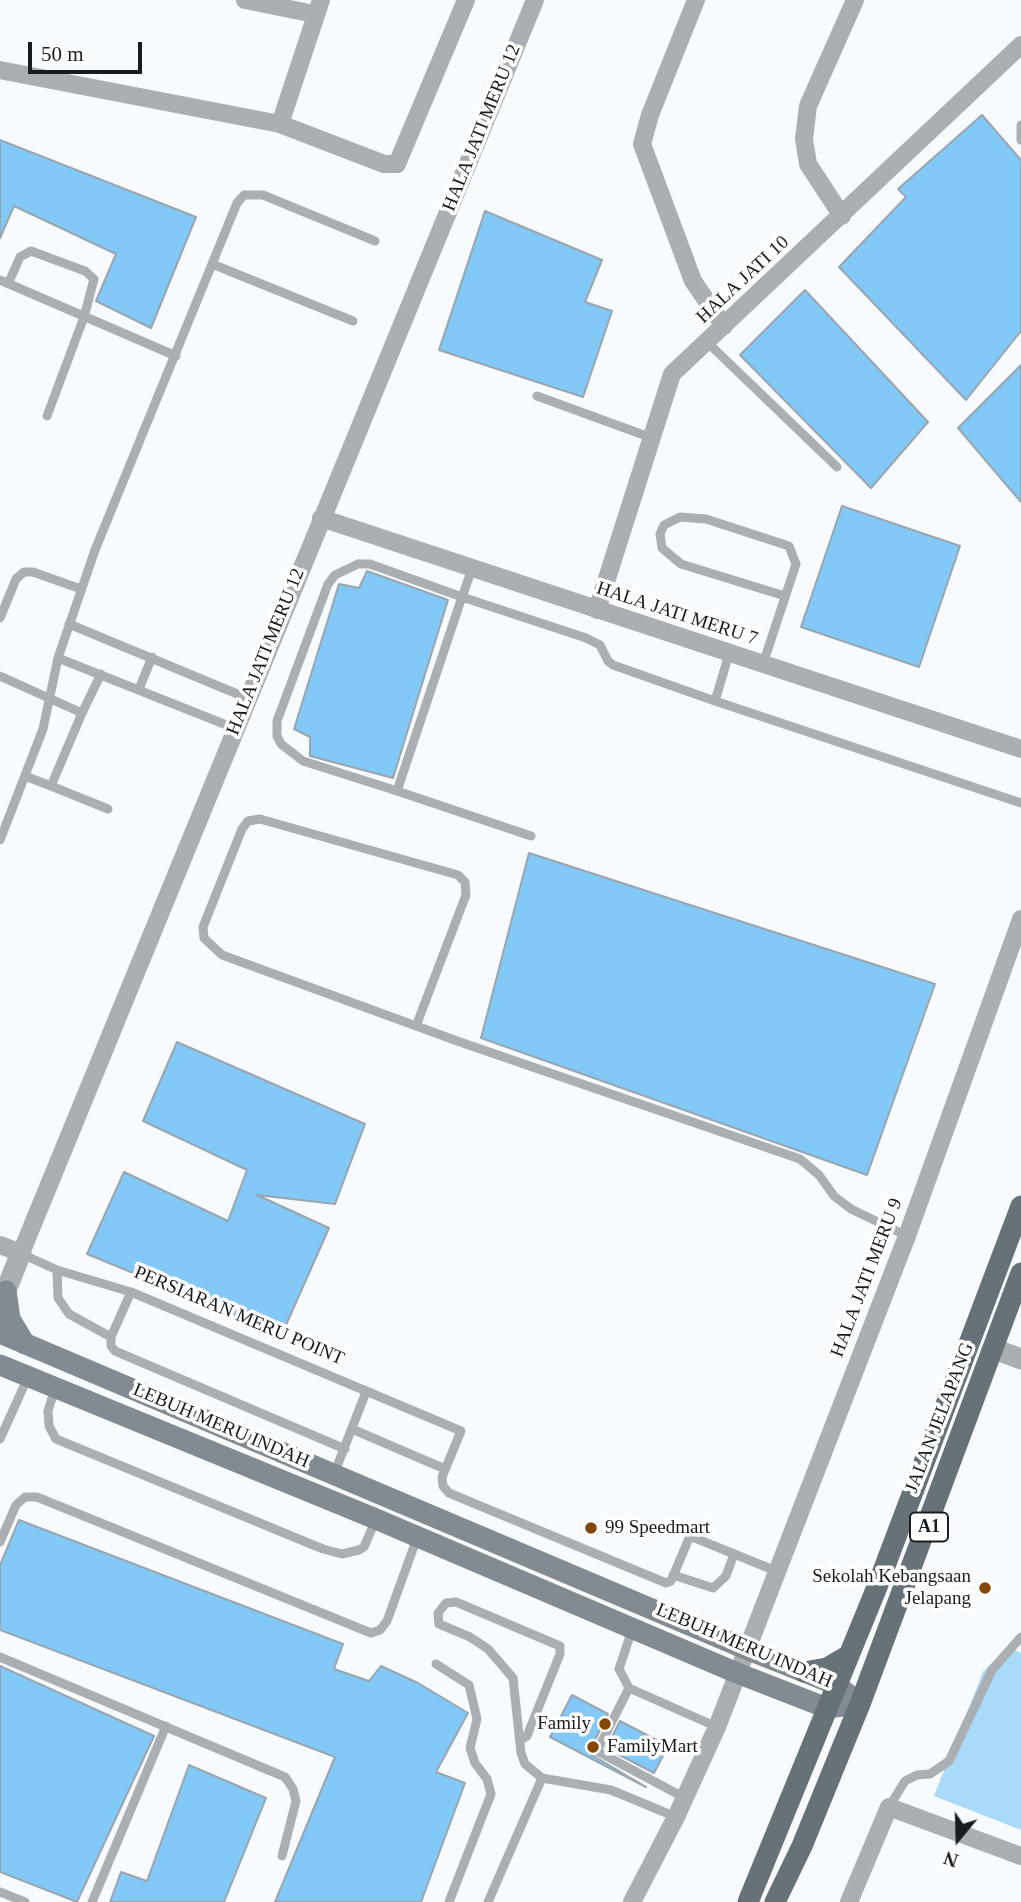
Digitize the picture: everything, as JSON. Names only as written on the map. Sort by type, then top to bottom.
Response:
[{"type":"main road","name":"JALAN JELAPANG","points":[[748,1902],[849,1655],[1021,1206]]},
{"type":"main road","name":"JALAN JELAPANG","points":[[775,1902],[802,1846],[860,1704],[1021,1273]]},
{"type":"main road","points":[[950,1394],[972,1358],[994,1349],[985,1325],[989,1292]]},
{"type":"main road","points":[[2,1297],[12,1325],[25,1344]]},
{"type":"main road","name":"LEBUH MERU INDAH","points":[[0,1333],[837,1685],[860,1704]]},
{"type":"main road","points":[[0,1354],[31,1378]]},
{"type":"main road","name":"LEBUH MERU INDAH","points":[[0,1365],[417,1536],[737,1673],[827,1708],[860,1704]]},
{"type":"main road","points":[[804,1672],[827,1668],[849,1655]]},
{"type":"street","points":[[245,0],[318,7],[280,124]]},
{"type":"street","points":[[0,70],[280,124],[384,164],[397,164],[402,158],[466,0]]},
{"type":"street","name":"HALA JATI MERU 12","points":[[2,1297],[535,0]]},
{"type":"street","points":[[696,0],[646,125],[642,144],[693,281],[724,326]]},
{"type":"street","points":[[842,216],[808,164],[804,139],[808,106],[855,0]]},
{"type":"street","name":"HALA JATI 10","points":[[597,610],[672,374],[1021,44]]},
{"type":"street","name":"HALA JATI MERU 7","points":[[321,518],[1021,749]]},
{"type":"street","name":"HALA JATI MERU 9","points":[[632,1902],[676,1817],[717,1727],[907,1236],[1021,919]]},
{"type":"street","name":"PERSIARAN MERU POINT","points":[[0,1245],[20,1254]]},
{"type":"street","points":[[994,1349],[1021,1359]]},
{"type":"street","points":[[849,1902],[889,1807],[1021,1856]]},
{"type":"lane","points":[[1021,125],[1021,140]]},
{"type":"lane","points":[[0,839],[43,729],[58,658],[81,589],[237,202],[244,195],[253,193],[375,241]]},
{"type":"lane","points":[[47,416],[84,317],[94,279],[85,271],[31,251],[20,257],[4,282],[84,317],[176,356]]},
{"type":"lane","points":[[212,264],[353,321]]},
{"type":"lane","points":[[707,342],[837,467]]},
{"type":"lane","points":[[537,396],[652,438]]},
{"type":"lane","points":[[763,664],[796,565],[789,546],[783,542],[691,517],[680,517],[664,525],[660,534],[662,548],[681,565],[785,596]]},
{"type":"lane","points":[[531,836],[303,761],[281,744],[277,722],[328,584],[335,575],[348,567],[370,564],[586,638],[600,645],[613,665],[1021,803]]},
{"type":"lane","points":[[397,791],[472,569]]},
{"type":"lane","points":[[0,618],[16,579],[23,572],[33,572],[81,589]]},
{"type":"lane","points":[[69,624],[247,698]]},
{"type":"lane","points":[[715,701],[729,654]]},
{"type":"lane","points":[[139,689],[152,657]]},
{"type":"lane","points":[[58,658],[234,729]]},
{"type":"lane","points":[[51,786],[101,674]]},
{"type":"lane","points":[[0,676],[82,713]]},
{"type":"lane","points":[[25,776],[108,809]]},
{"type":"lane","points":[[416,1026],[466,895],[465,882],[458,874],[260,819],[248,821],[242,829],[203,927],[204,938],[222,956],[416,1026],[800,1159],[819,1175],[834,1196],[852,1209],[907,1236]]},
{"type":"lane","name":"PERSIARAN MERU POINT","points":[[20,1254],[57,1270],[131,1292],[461,1431],[445,1469]]},
{"type":"lane","points":[[57,1270],[58,1298],[69,1314],[111,1337]]},
{"type":"lane","points":[[131,1292],[111,1337],[111,1346],[115,1351],[345,1448]]},
{"type":"lane","points":[[0,1439],[31,1378]]},
{"type":"lane","points":[[55,1388],[48,1411],[49,1426],[56,1439],[323,1549],[342,1553],[359,1550],[364,1547],[376,1519]]},
{"type":"lane","points":[[334,1474],[366,1392]]},
{"type":"lane","points":[[352,1429],[445,1469],[443,1486],[449,1493],[666,1583],[673,1575],[689,1536],[776,1571]]},
{"type":"lane","points":[[0,1542],[16,1505],[25,1497],[37,1497],[371,1633],[380,1630],[387,1621],[417,1536]]},
{"type":"lane","points":[[673,1575],[713,1588],[726,1576],[734,1554]]},
{"type":"lane","points":[[520,1740],[527,1736],[560,1654],[560,1646],[456,1602],[446,1603],[438,1613],[439,1624],[470,1637],[488,1649],[513,1678],[520,1740],[525,1764],[542,1778],[611,1790],[676,1817]]},
{"type":"lane","points":[[633,1628],[618,1670],[629,1688],[717,1727]]},
{"type":"lane","points":[[889,1807],[905,1781],[917,1775],[930,1774],[949,1761],[992,1670],[1021,1637]]},
{"type":"lane","points":[[0,1657],[285,1777],[293,1788],[296,1801],[282,1856]]},
{"type":"lane","points":[[436,1664],[469,1685],[477,1719],[470,1748],[475,1763],[488,1779],[491,1794],[449,1902]]},
{"type":"lane","points":[[629,1688],[597,1751],[685,1798]]},
{"type":"lane","points":[[92,1902],[166,1726]]},
{"type":"lane","points":[[488,1902],[542,1778]]},
{"type":"lane","points":[[0,1892],[25,1902]]},
{"type":"shaded area","points":[[1007,1647],[1021,1653],[1021,1830],[934,1796],[983,1672]]},
{"type":"building","points":[[982,115],[1021,160],[1021,331],[966,400],[839,267],[906,197],[898,189]]},
{"type":"building","points":[[0,140],[196,217],[151,328],[96,301],[116,254],[14,206],[0,238]]},
{"type":"building","points":[[485,211],[602,260],[585,302],[612,311],[583,397],[439,350]]},
{"type":"building","points":[[805,290],[928,422],[871,488],[740,355]]},
{"type":"building","points":[[1021,365],[1021,502],[958,428]]},
{"type":"building","points":[[842,506],[960,546],[919,667],[801,627]]},
{"type":"building","points":[[367,571],[448,600],[393,778],[310,756],[310,737],[294,729],[339,584],[359,588]]},
{"type":"building","points":[[529,853],[935,984],[867,1175],[481,1038]]},
{"type":"building","points":[[177,1042],[365,1124],[335,1204],[257,1195],[329,1228],[282,1334],[87,1254],[124,1172],[228,1221],[247,1170],[143,1121]]},
{"type":"building","points":[[19,1520],[343,1644],[334,1669],[369,1681],[381,1666],[418,1683],[468,1713],[436,1772],[465,1783],[421,1902],[275,1902],[335,1757],[0,1630],[0,1565]]},
{"type":"building","points":[[0,1666],[154,1736],[77,1902],[0,1872]]},
{"type":"building","points":[[572,1695],[608,1714],[591,1748],[592,1755],[646,1787],[550,1737]]},
{"type":"building","points":[[620,1721],[668,1746],[654,1773],[606,1748]]},
{"type":"building","points":[[189,1765],[266,1798],[224,1902],[110,1902],[121,1872],[147,1881]]},
{"type":"place","name":"99 Speedmart","points":[[591,1528]]},
{"type":"place","name":"Sekolah Kebangsaan Jelapang","points":[[985,1588]]},
{"type":"place","name":"Family","points":[[605,1724]]},
{"type":"place","name":"FamilyMart","points":[[593,1747]]}]
